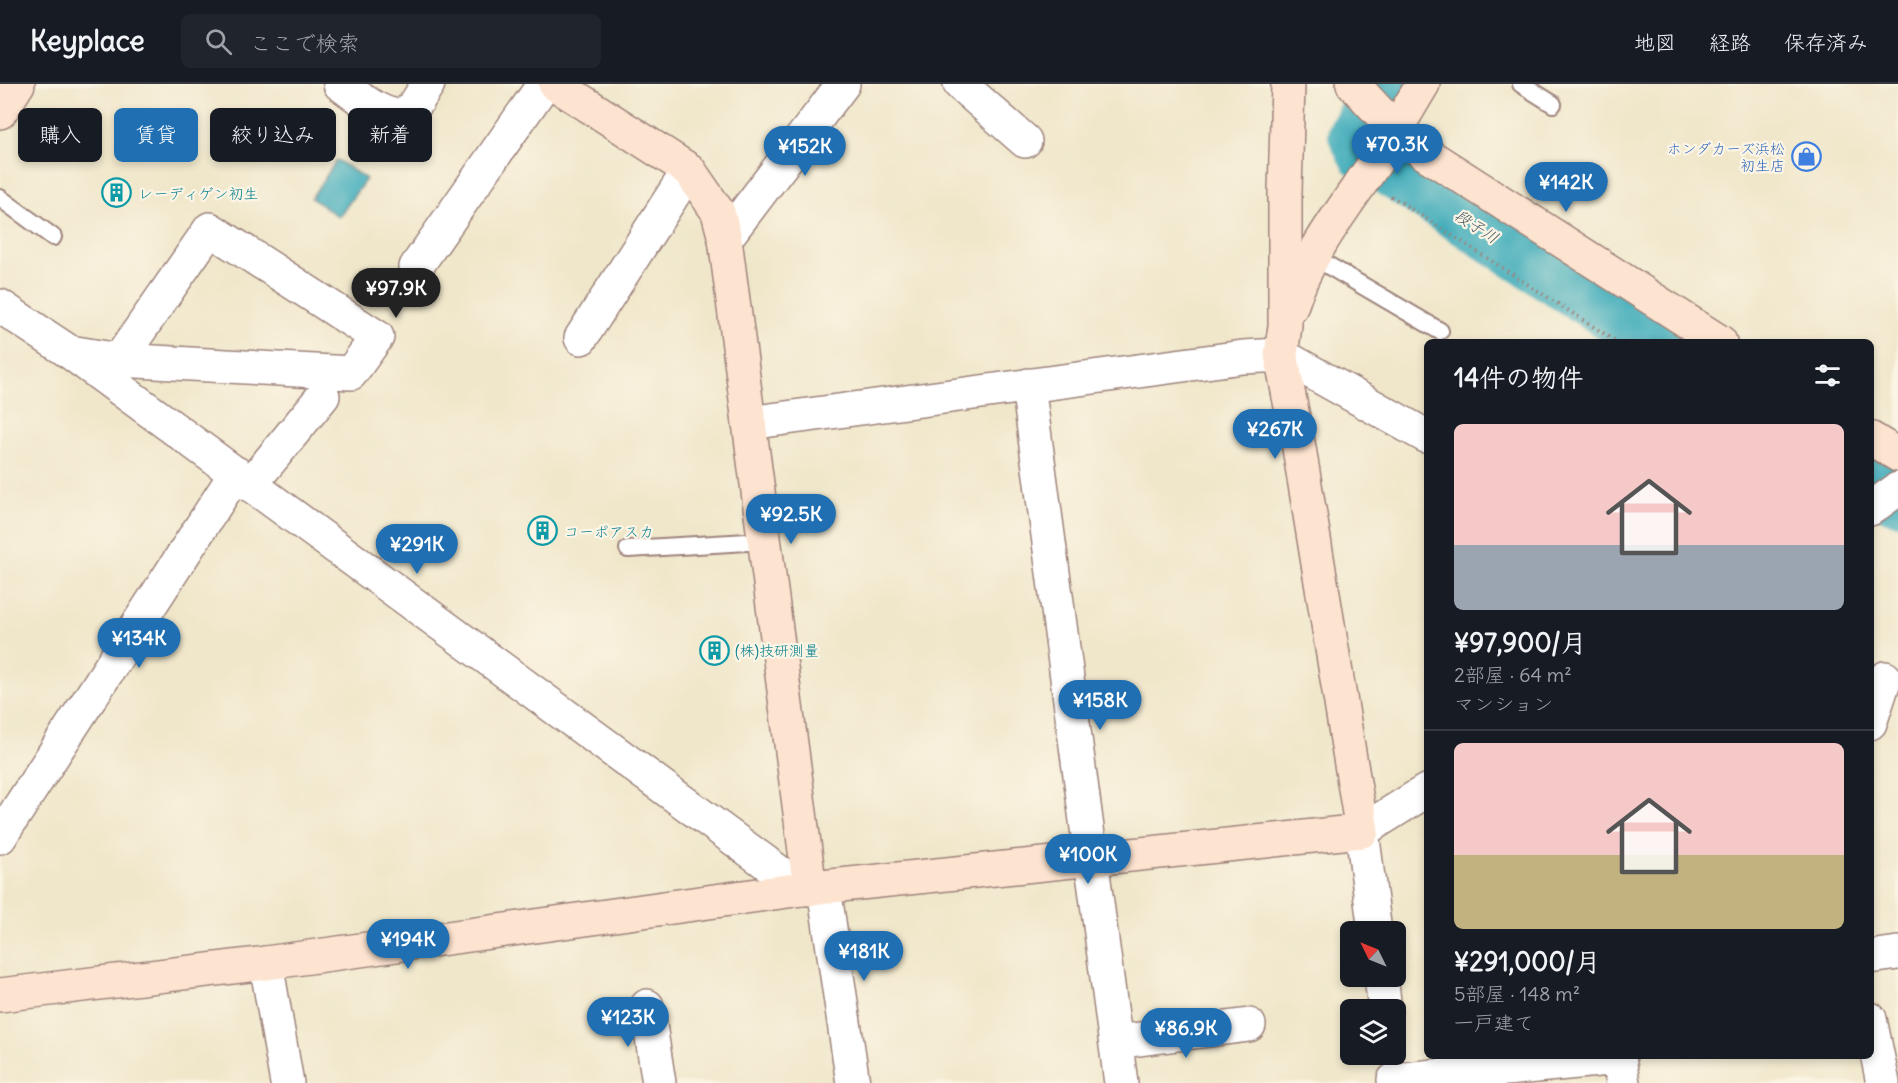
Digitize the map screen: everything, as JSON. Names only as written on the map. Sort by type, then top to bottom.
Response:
[{"type":"street","points":[[0,112],[18,84]]},
{"type":"street","points":[[340,84],[381,111],[398,116],[412,108],[428,84]]},
{"type":"street","points":[[416,267],[544,84]]},
{"type":"street","points":[[555,84],[689,170],[718,212],[725,239],[812,889],[853,1083]]},
{"type":"street","points":[[960,84],[1025,141]]},
{"type":"street","points":[[1288,84],[1284,192],[1283,341],[1362,831],[1374,921]]},
{"type":"street","points":[[1283,341],[1298,284],[1312,256],[1383,142],[1423,84]]},
{"type":"street","points":[[725,239],[830,88]]},
{"type":"street","points":[[1356,88],[1383,142],[1423,152],[1715,339]]},
{"type":"street","points":[[581,338],[689,170]]},
{"type":"street","points":[[71,353],[119,360],[351,373],[377,337],[210,229],[119,360]]},
{"type":"street","points":[[0,306],[71,353],[812,889]]},
{"type":"street","points":[[749,423],[1243,357],[1283,341]]},
{"type":"street","points":[[1283,341],[1424,435]]},
{"type":"street","points":[[1028,385],[1121,1083]]},
{"type":"street","points":[[0,837],[243,479],[322,396]]},
{"type":"street","points":[[1874,440],[1898,455]]},
{"type":"street","points":[[1874,711],[1885,677]]},
{"type":"street","points":[[0,995],[266,963],[812,889],[1362,831],[1424,792]]},
{"type":"street","points":[[1874,956],[1898,953]]},
{"type":"street","points":[[266,963],[287,1083]]},
{"type":"street","points":[[647,1006],[659,1083]]},
{"type":"street","points":[[1116,1042],[1249,1025]]},
{"type":"street","points":[[1874,1039],[1883,1083]]},
{"type":"street","points":[[1393,1072],[1603,1059]]},
{"type":"street","points":[[1619,1059],[1623,1083]]},
{"type":"lane","points":[[1521,84],[1553,104]]},
{"type":"lane","points":[[0,198],[53,237]]},
{"type":"lane","points":[[1312,256],[1440,331]]},
{"type":"lane","points":[[628,549],[765,541]]},
{"type":"path","points":[[1391,196],[1612,339]]},
{"type":"water","points":[[336,161],[366,179],[339,217],[311,198]]},
{"type":"waterway","name":"段子川","points":[[1384,84],[1356,134],[1365,152],[1650,339]]},
{"type":"waterway","name":"段子川","points":[[1874,482],[1898,497]]},
{"type":"place","name":"ホンダカーズ浜松 初生店","points":[[1806,157]]},
{"type":"place","name":"レーディゲン初生","points":[[117,193]]},
{"type":"place","name":"コーポアスカ","points":[[543,531]]},
{"type":"place","name":"(株)技研測量","points":[[714,650]]}]
